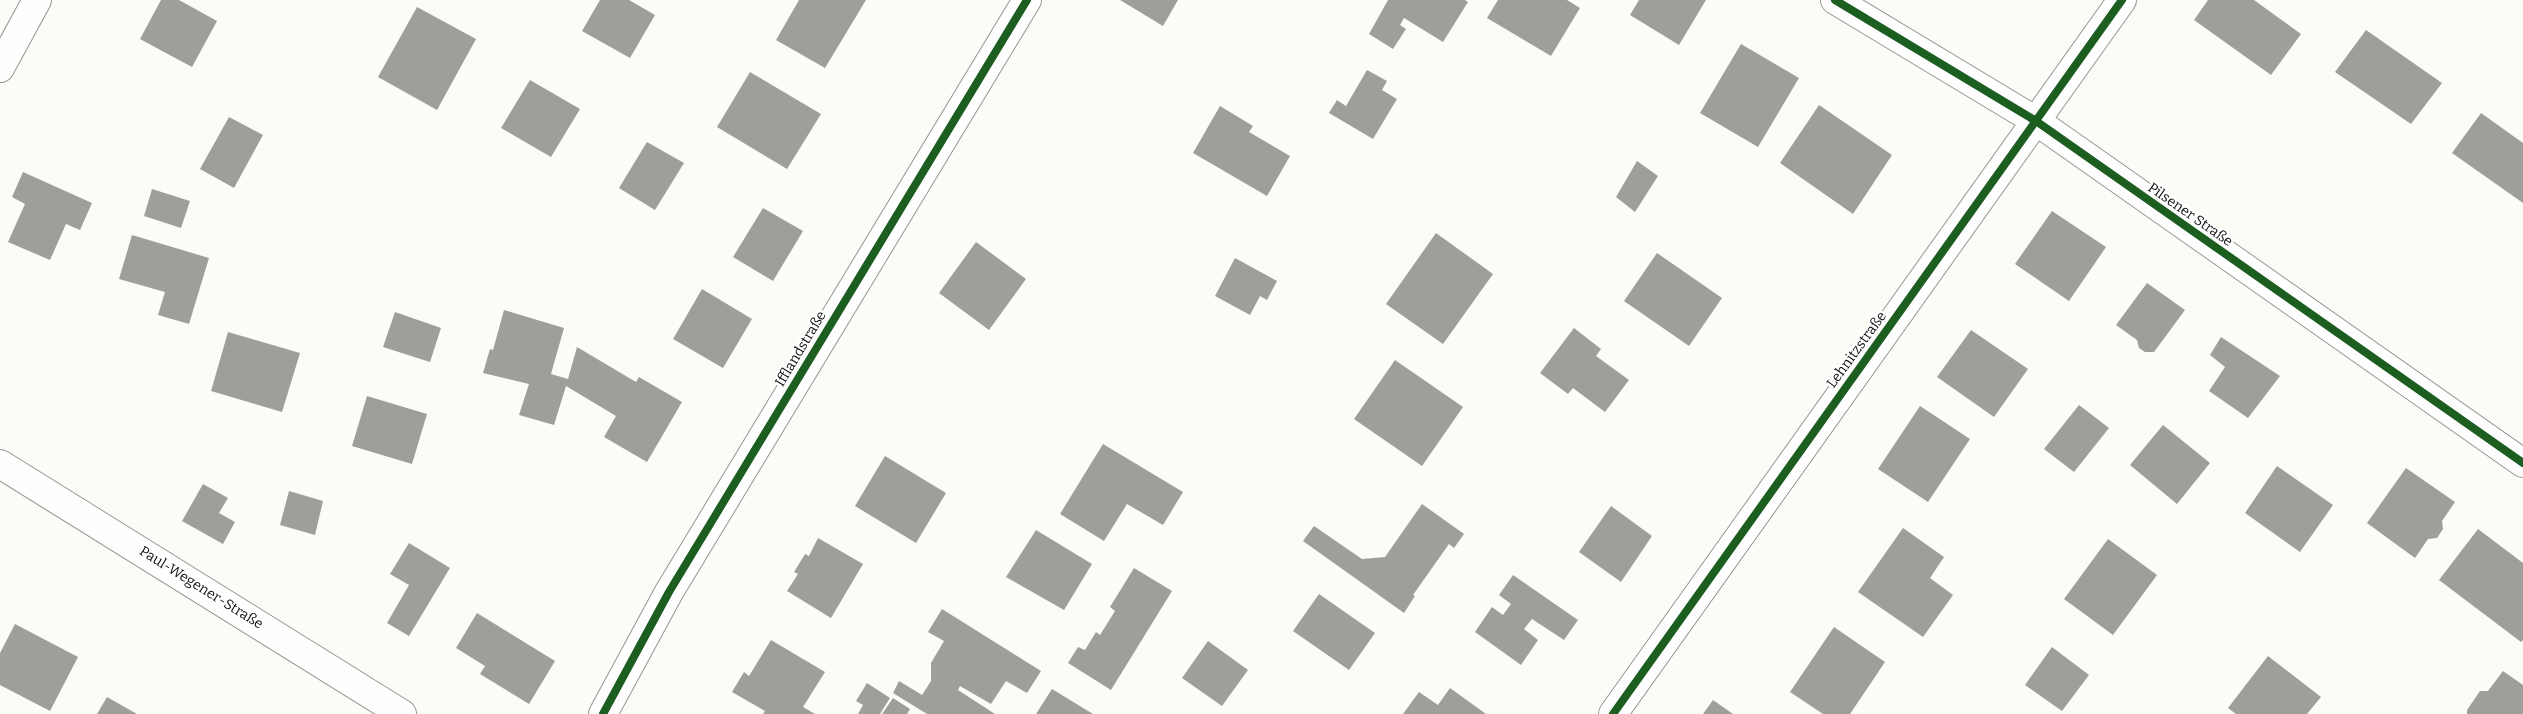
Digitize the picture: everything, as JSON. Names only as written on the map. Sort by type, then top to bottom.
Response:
[{"type":"street","points":[[0,68],[37,0]]},
{"type":"street","name":"Ifflandstraße","points":[[603,714],[669,592],[1027,0]]},
{"type":"street","name":"Pilsener Straße","points":[[1835,0],[2036,121],[2523,463]]},
{"type":"street","name":"Lehnitzstraße","points":[[1612,714],[2122,0]]},
{"type":"street","name":"Paul-Wegener-Straße","points":[[0,464],[402,714]]},
{"type":"building","points":[[161,0],[179,0],[217,21],[192,67],[140,39]]},
{"type":"building","points":[[600,0],[629,0],[655,15],[630,58],[582,31]]},
{"type":"building","points":[[799,0],[866,0],[825,68],[776,40]]},
{"type":"building","points":[[1120,0],[1178,0],[1163,26]]},
{"type":"building","points":[[1388,0],[1465,0],[1468,2],[1443,42],[1404,18],[1400,25],[1406,29],[1393,49],[1369,34]]},
{"type":"building","points":[[1498,0],[1567,0],[1580,8],[1551,56],[1487,18]]},
{"type":"building","points":[[1639,0],[1706,0],[1679,45],[1630,15]]},
{"type":"building","points":[[2208,0],[2254,0],[2301,34],[2271,75],[2194,20]]},
{"type":"building","points":[[417,7],[476,39],[437,110],[378,77]]},
{"type":"building","points":[[2366,30],[2442,83],[2411,124],[2335,72]]},
{"type":"building","points":[[1741,44],[1799,78],[1758,147],[1700,113]]},
{"type":"building","points":[[1367,70],[1387,81],[1382,90],[1397,99],[1373,139],[1329,113],[1337,100],[1346,106]]},
{"type":"building","points":[[750,72],[821,114],[787,169],[717,127]]},
{"type":"building","points":[[530,80],[580,109],[551,157],[501,128]]},
{"type":"building","points":[[1819,105],[1892,155],[1853,214],[1780,163]]},
{"type":"building","points":[[1220,106],[1253,126],[1249,132],[1290,156],[1267,196],[1193,153]]},
{"type":"building","points":[[2481,113],[2523,143],[2523,203],[2452,153]]},
{"type":"building","points":[[229,117],[263,135],[234,188],[200,169]]},
{"type":"building","points":[[647,142],[684,163],[655,210],[619,188]]},
{"type":"building","points":[[1637,161],[1658,176],[1635,212],[1616,197]]},
{"type":"building","points":[[23,172],[92,203],[80,230],[66,224],[50,260],[8,242],[25,204],[12,197]]},
{"type":"building","points":[[152,189],[190,201],[181,228],[144,216]]},
{"type":"building","points":[[763,208],[803,231],[773,281],[733,257]]},
{"type":"building","points":[[2052,211],[2106,247],[2069,301],[2015,264]]},
{"type":"building","points":[[1436,233],[1493,274],[1443,344],[1386,304]]},
{"type":"building","points":[[132,235],[209,258],[189,324],[158,315],[165,292],[119,279]]},
{"type":"building","points":[[976,242],[1026,279],[989,330],[939,293]]},
{"type":"building","points":[[1657,253],[1722,298],[1689,346],[1624,301]]},
{"type":"building","points":[[1235,258],[1277,281],[1267,300],[1260,296],[1250,315],[1215,296]]},
{"type":"building","points":[[2147,283],[2185,310],[2154,352],[2145,352],[2139,348],[2137,340],[2116,325]]},
{"type":"building","points":[[702,289],[752,319],[723,368],[673,339]]},
{"type":"building","points":[[504,310],[564,328],[551,374],[568,379],[577,347],[636,382],[639,377],[682,402],[647,462],[604,437],[616,416],[566,386],[554,425],[519,415],[529,384],[483,373],[490,349],[493,350]]},
{"type":"building","points":[[395,312],[441,328],[430,362],[383,347]]},
{"type":"building","points":[[1574,328],[1601,349],[1596,356],[1629,380],[1605,412],[1573,388],[1568,394],[1540,373]]},
{"type":"building","points":[[1971,330],[2028,369],[1994,417],[1937,377]]},
{"type":"building","points":[[228,332],[300,353],[282,412],[211,391]]},
{"type":"building","points":[[2221,337],[2280,376],[2248,418],[2209,391],[2225,367],[2210,355]]},
{"type":"building","points":[[1395,360],[1463,407],[1422,466],[1354,419]]},
{"type":"building","points":[[367,396],[427,414],[412,464],[352,446]]},
{"type":"building","points":[[2079,405],[2109,428],[2074,472],[2044,449]]},
{"type":"building","points":[[1920,406],[1970,439],[1928,502],[1878,469]]},
{"type":"building","points":[[2163,425],[2210,463],[2177,504],[2130,465]]},
{"type":"building","points":[[1103,444],[1183,492],[1163,525],[1127,504],[1104,541],[1060,514]]},
{"type":"building","points":[[885,456],[946,493],[916,543],[855,506]]},
{"type":"building","points":[[2277,466],[2333,505],[2300,552],[2245,513]]},
{"type":"building","points":[[2406,468],[2455,502],[2442,521],[2443,529],[2437,538],[2428,539],[2415,558],[2367,523]]},
{"type":"building","points":[[203,484],[228,498],[219,513],[235,522],[223,544],[182,521]]},
{"type":"building","points":[[289,491],[323,501],[315,535],[280,525]]},
{"type":"building","points":[[1422,504],[1464,534],[1454,548],[1449,544],[1413,595],[1415,596],[1404,613],[1303,541],[1314,526],[1362,559],[1385,557]]},
{"type":"building","points":[[1611,506],[1652,536],[1621,582],[1579,552]]},
{"type":"building","points":[[1903,528],[1944,557],[1930,578],[1953,595],[1923,637],[1858,592]]},
{"type":"building","points":[[2478,529],[2523,563],[2523,640],[2521,642],[2439,580]]},
{"type":"building","points":[[1036,530],[1092,564],[1064,610],[1006,577]]},
{"type":"building","points":[[818,538],[863,564],[831,618],[787,591],[798,574],[794,572],[805,554],[809,556]]},
{"type":"building","points":[[2108,539],[2157,575],[2113,635],[2064,599]]},
{"type":"building","points":[[409,543],[450,568],[409,636],[387,623],[409,585],[390,574]]},
{"type":"building","points":[[1134,568],[1172,591],[1111,690],[1068,663],[1078,647],[1085,650],[1096,632],[1100,635],[1115,611],[1110,607]]},
{"type":"building","points":[[1513,575],[1578,620],[1564,640],[1532,619],[1524,629],[1538,640],[1521,665],[1475,632],[1492,607],[1503,615],[1511,604],[1499,595]]},
{"type":"building","points":[[1319,594],[1375,633],[1349,670],[1293,631]]},
{"type":"building","points":[[942,609],[1041,671],[1027,693],[1006,681],[991,704],[960,686],[958,690],[995,714],[927,714],[893,693],[899,681],[922,695],[931,681],[931,663],[944,641],[928,632]]},
{"type":"building","points":[[477,613],[555,661],[529,704],[480,674],[485,666],[456,648]]},
{"type":"building","points":[[15,624],[78,657],[50,711],[0,685],[0,653]]},
{"type":"building","points":[[1834,627],[1885,662],[1850,714],[1823,714],[1790,692]]},
{"type":"building","points":[[771,640],[825,672],[803,707],[815,714],[763,714],[765,711],[732,692],[744,672],[749,676]]},
{"type":"building","points":[[1208,641],[1248,670],[1222,706],[1182,678]]},
{"type":"building","points":[[2052,647],[2089,675],[2062,711],[2025,685]]},
{"type":"building","points":[[2268,656],[2321,697],[2307,714],[2236,714],[2228,708]]},
{"type":"building","points":[[2503,671],[2523,685],[2523,714],[2467,714],[2467,710],[2480,691],[2488,691]]},
{"type":"building","points":[[867,683],[890,698],[880,714],[858,714],[863,705],[856,701]]},
{"type":"building","points":[[1450,688],[1486,714],[1403,714],[1419,692],[1438,705]]},
{"type":"building","points":[[1052,689],[1093,714],[1036,714]]},
{"type":"building","points":[[107,697],[137,714],[97,714]]},
{"type":"building","points":[[893,698],[910,709],[907,714],[882,714]]},
{"type":"building","points":[[1713,700],[1733,714],[1703,714]]},
{"type":"cycle path","points":[[603,714],[669,592],[1027,0]]},
{"type":"cycle path","points":[[1835,0],[2036,121],[2523,463]]},
{"type":"cycle path","points":[[1613,714],[2122,0]]}]
